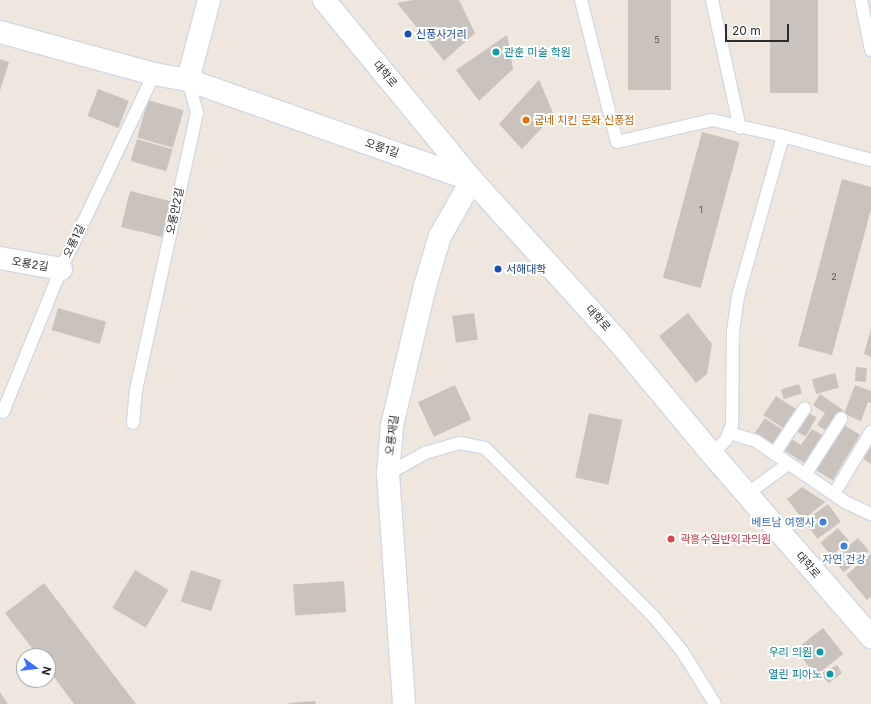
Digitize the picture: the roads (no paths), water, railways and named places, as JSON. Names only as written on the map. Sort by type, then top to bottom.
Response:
[{"type":"street","name":"오룡안2길","points":[[188,80],[210,0]]},
{"type":"street","name":"대학로","points":[[324,0],[472,180],[617,340],[711,454],[871,637]]},
{"type":"street","name":"오룡1길","points":[[0,32],[154,74],[188,80],[472,180]]},
{"type":"street","name":"오룡재길","points":[[404,704],[388,474],[392,426],[424,286],[440,236],[472,180]]},
{"type":"street","name":"오룡2길","points":[[0,258],[61,269]]},
{"type":"lane","points":[[581,0],[617,142],[712,120],[726,122],[740,128],[783,136],[871,160]]},
{"type":"lane","points":[[712,0],[740,128]]},
{"type":"lane","points":[[861,0],[871,50]]},
{"type":"lane","name":"오룡1길","points":[[1,412],[61,269],[154,74]]},
{"type":"lane","name":"오룡안2길","points":[[133,423],[136,390],[196,113],[188,80]]},
{"type":"lane","points":[[711,454],[730,433],[733,331],[738,296],[783,136]]},
{"type":"lane","points":[[774,454],[805,408]]},
{"type":"lane","points":[[805,475],[841,419]]},
{"type":"lane","points":[[834,494],[871,432]]},
{"type":"lane","points":[[730,433],[756,440],[788,464],[834,494],[871,514]]},
{"type":"lane","points":[[388,474],[426,453],[460,443],[486,448],[654,617],[682,650],[715,704]]},
{"type":"lane","points":[[747,494],[788,464]]},
{"type":"place","name":"신풍사거리","points":[[408,34]]},
{"type":"place","name":"관훈 미술 학원","points":[[496,52]]},
{"type":"place","name":"굽네 치킨 문화 신풍점","points":[[526,120]]},
{"type":"place","name":"서해대학","points":[[498,269]]},
{"type":"place","name":"베트남 여행사","points":[[823,522]]},
{"type":"place","name":"곽흥수일반외과의원","points":[[671,539]]},
{"type":"place","name":"자연 건강","points":[[844,546]]},
{"type":"place","name":"우리 의원","points":[[820,652]]},
{"type":"place","name":"열린 피아노","points":[[830,674]]}]
